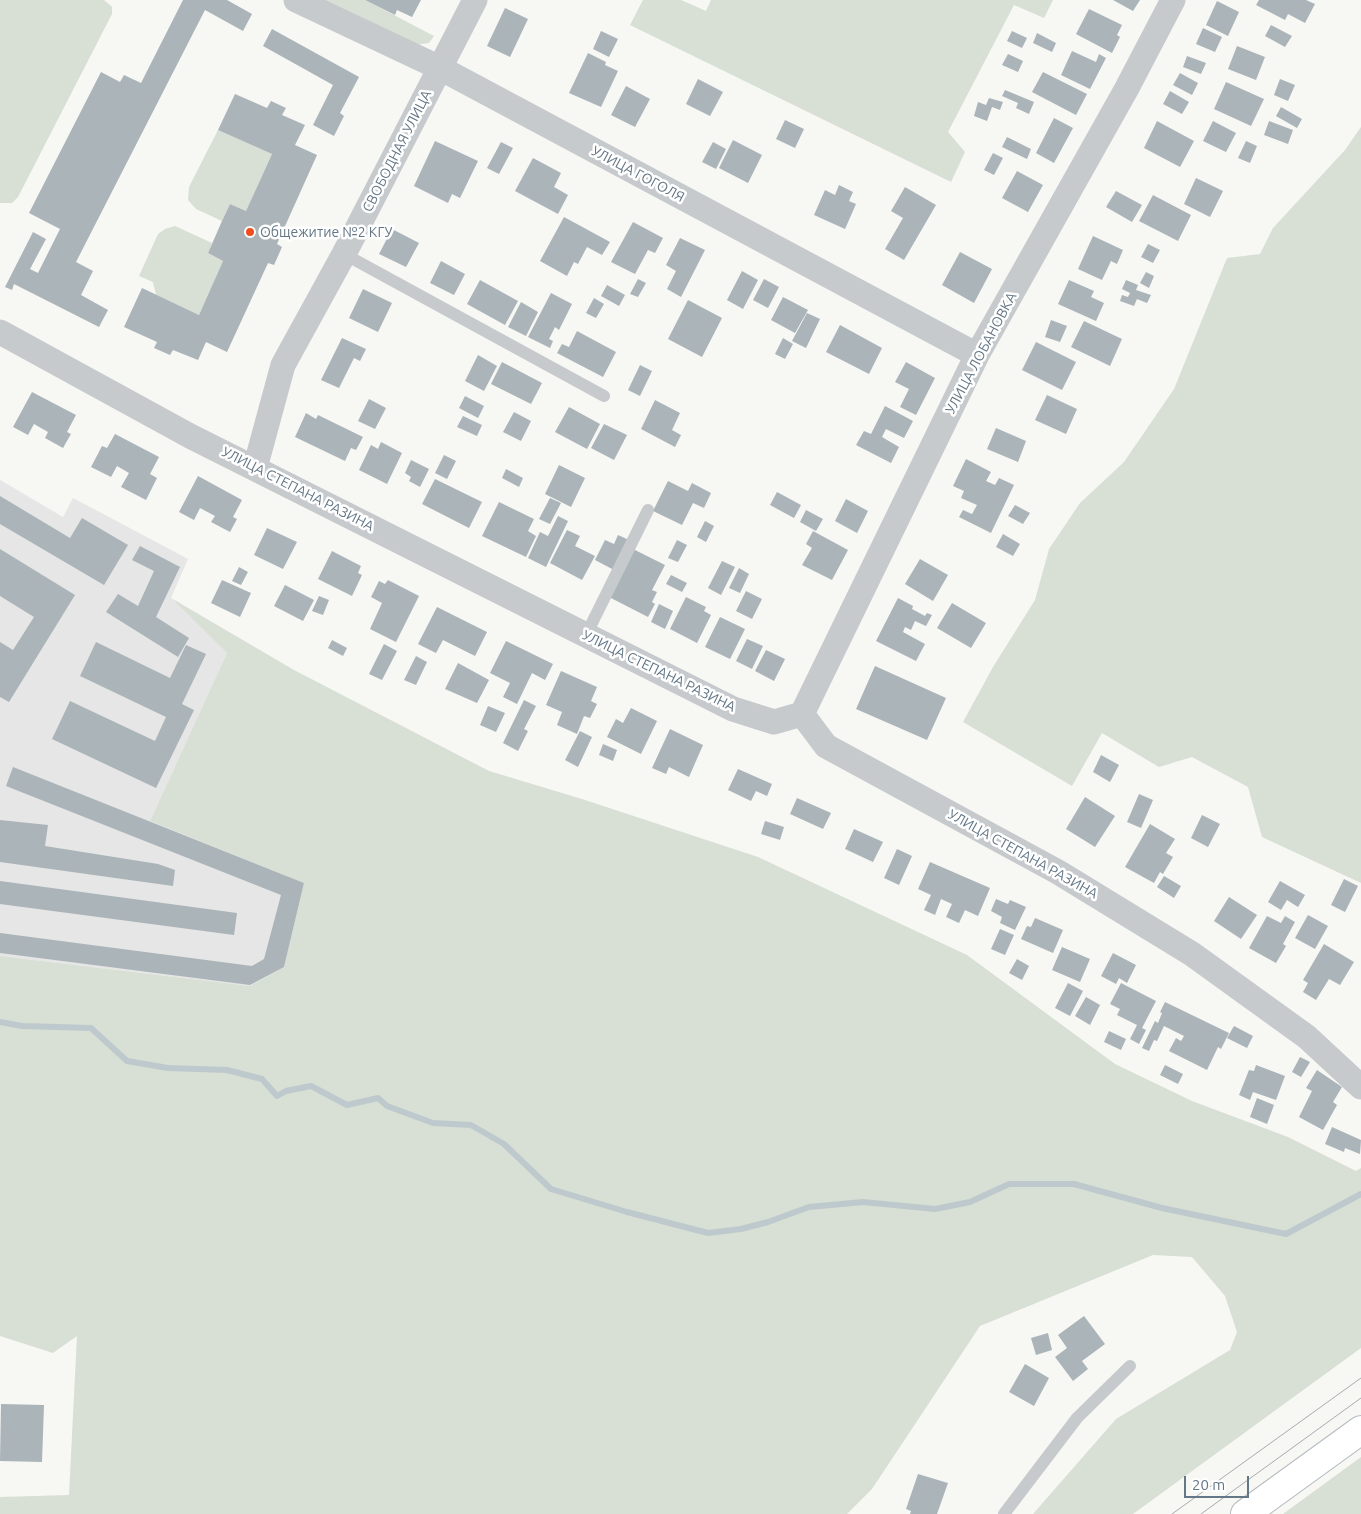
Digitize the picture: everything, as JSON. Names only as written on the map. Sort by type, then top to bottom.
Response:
[{"type":"main road","points":[[1245,1514],[1361,1430]]},
{"type":"street","name":"УЛИЦА ГОГОЛЯ","points":[[296,0],[440,68],[977,355]]},
{"type":"street","name":"СВОБОДНАЯ УЛИЦА","points":[[255,468],[283,365],[344,254],[475,0]]},
{"type":"street","name":"УЛИЦА ЛОБАНОВКА","points":[[802,714],[977,355],[1127,88],[1173,0]]},
{"type":"street","name":"УЛИЦА СТЕПАНА РАЗИНА","points":[[0,332],[190,436],[733,709],[774,722],[802,714],[826,746],[1058,872],[1192,954],[1307,1037],[1361,1087]]},
{"type":"lane","points":[[344,254],[604,396]]},
{"type":"lane","points":[[586,635],[648,510]]},
{"type":"lane","points":[[1004,1514],[1077,1418],[1130,1366]]},
{"type":"shaded area","points":[[0,0],[104,0],[112,7],[112,14],[18,197],[12,203],[0,203]]},
{"type":"shaded area","points":[[322,0],[365,0],[434,36],[429,43],[415,45]]},
{"type":"shaded area","points":[[643,0],[681,0],[706,11],[711,0],[1053,0],[1044,18],[1014,5],[948,132],[965,152],[951,182],[630,25]]},
{"type":"shaded area","points":[[1361,127],[1361,883],[1262,837],[1248,787],[1192,757],[1159,767],[1102,733],[1072,786],[963,722],[993,667],[1035,600],[1049,549],[1080,503],[1124,462],[1174,389],[1227,258],[1260,254],[1273,228],[1345,150]]},
{"type":"shaded area","points":[[218,130],[272,154],[246,211],[230,204],[222,221],[196,209],[188,200],[189,187]]},
{"type":"shaded area","points":[[175,226],[212,243],[208,253],[223,261],[199,315],[156,295],[153,282],[139,276],[158,234],[165,229]]},
{"type":"shaded area","points":[[0,480],[63,517],[73,498],[188,559],[171,598],[227,653],[150,821],[304,883],[284,967],[250,986],[0,956]]},
{"type":"shaded area","points":[[171,598],[294,670],[489,771],[582,799],[758,857],[967,955],[1115,1064],[1192,1101],[1288,1137],[1356,1171],[1361,1168],[1361,1348],[1133,1514],[1033,1514],[1116,1419],[1230,1350],[1237,1332],[1225,1296],[1192,1257],[1153,1255],[980,1326],[872,1489],[847,1514],[0,1514],[0,1497],[69,1495],[77,1336],[53,1353],[0,1336],[0,956],[250,986],[284,967],[304,883],[150,821],[227,653]]},
{"type":"shaded area","points":[[1361,1457],[1361,1514],[1283,1514]]},
{"type":"building","points":[[183,0],[227,0],[252,14],[243,31],[205,10],[76,262],[93,271],[81,295],[108,310],[99,327],[14,284],[12,290],[5,287],[33,232],[46,239],[30,269],[38,273],[60,229],[29,213],[101,72],[120,82],[124,75],[141,83]]},
{"type":"building","points":[[365,0],[421,0],[412,17],[397,10],[395,15]]},
{"type":"building","points":[[1113,0],[1140,0],[1133,11]]},
{"type":"building","points":[[1259,0],[1306,0],[1315,4],[1305,23],[1288,14],[1285,20],[1256,5]]},
{"type":"building","points":[[1217,1],[1239,12],[1228,36],[1206,25]]},
{"type":"building","points":[[505,8],[528,19],[510,57],[487,46]]},
{"type":"building","points":[[1089,9],[1122,25],[1117,35],[1120,37],[1112,53],[1076,34]]},
{"type":"building","points":[[1271,25],[1292,36],[1285,47],[1265,36]]},
{"type":"building","points":[[1203,28],[1222,37],[1215,52],[1196,44]]},
{"type":"building","points":[[272,29],[359,77],[340,113],[344,116],[334,136],[313,125],[333,85],[263,46]]},
{"type":"building","points":[[601,31],[618,39],[609,57],[593,49]]},
{"type":"building","points":[[1012,31],[1027,38],[1022,48],[1007,41]]},
{"type":"building","points":[[1037,33],[1056,43],[1052,52],[1033,43]]},
{"type":"building","points":[[1237,46],[1265,57],[1256,80],[1228,69]]},
{"type":"building","points":[[1072,51],[1096,62],[1099,54],[1106,58],[1090,89],[1061,75]]},
{"type":"building","points":[[588,53],[606,62],[605,65],[618,71],[601,107],[569,93]]},
{"type":"building","points":[[1008,54],[1023,61],[1018,72],[1002,65]]},
{"type":"building","points":[[1187,56],[1206,63],[1201,74],[1183,67]]},
{"type":"building","points":[[1043,72],[1087,94],[1076,115],[1032,92]]},
{"type":"building","points":[[1180,73],[1198,83],[1192,95],[1173,85]]},
{"type":"building","points":[[698,79],[723,92],[710,116],[686,104]]},
{"type":"building","points":[[1280,79],[1295,85],[1288,101],[1274,95]]},
{"type":"building","points":[[1226,82],[1264,99],[1251,126],[1214,109]]},
{"type":"building","points":[[626,86],[650,99],[635,127],[611,115]]},
{"type":"building","points":[[1005,90],[1034,102],[1029,114],[1016,108],[1018,103],[1002,96]]},
{"type":"building","points":[[1170,91],[1189,102],[1182,114],[1163,104]]},
{"type":"building","name":"Общежитие №2 КГУ","points":[[235,94],[267,108],[271,101],[286,108],[282,115],[305,125],[295,145],[317,155],[277,244],[282,247],[274,265],[268,263],[227,352],[206,342],[198,360],[173,350],[170,355],[154,348],[157,342],[124,327],[142,288],[199,315],[223,261],[208,253],[222,221],[230,204],[246,211],[272,154],[218,130]]},
{"type":"building","points":[[989,98],[1003,102],[1000,110],[992,107],[987,121],[974,116],[978,102],[986,105]]},
{"type":"building","points":[[1281,107],[1302,119],[1297,128],[1276,116]]},
{"type":"building","points":[[1054,118],[1073,128],[1054,163],[1036,153]]},
{"type":"building","points":[[785,120],[804,129],[795,148],[776,139]]},
{"type":"building","points":[[1157,121],[1194,141],[1180,167],[1144,148]]},
{"type":"building","points":[[1213,121],[1236,133],[1226,152],[1203,141]]},
{"type":"building","points":[[1269,121],[1293,130],[1288,144],[1264,135]]},
{"type":"building","points":[[1007,137],[1031,149],[1027,159],[1002,147]]},
{"type":"building","points":[[733,140],[762,155],[748,183],[719,168]]},
{"type":"building","points":[[435,141],[478,161],[460,198],[452,194],[448,203],[414,186]]},
{"type":"building","points":[[1246,141],[1257,146],[1250,163],[1238,158]]},
{"type":"building","points":[[501,142],[513,148],[499,174],[487,168]]},
{"type":"building","points":[[713,142],[726,149],[716,169],[702,162]]},
{"type":"building","points":[[993,153],[1003,158],[994,175],[984,170]]},
{"type":"building","points":[[533,158],[561,173],[554,187],[568,195],[558,214],[515,191]]},
{"type":"building","points":[[1017,171],[1043,185],[1028,212],[1002,198]]},
{"type":"building","points":[[1196,178],[1223,191],[1210,217],[1184,204]]},
{"type":"building","points":[[839,185],[853,192],[849,201],[856,204],[845,229],[814,215],[825,190],[835,195]]},
{"type":"building","points":[[905,187],[936,205],[904,260],[885,249],[903,218],[891,211]]},
{"type":"building","points":[[1116,191],[1142,205],[1132,222],[1106,207]]},
{"type":"building","points":[[1153,195],[1191,215],[1178,241],[1139,221]]},
{"type":"building","points":[[564,217],[610,242],[602,255],[587,247],[578,264],[574,262],[567,276],[540,261]]},
{"type":"building","points":[[633,222],[663,238],[655,253],[648,250],[635,274],[611,262]]},
{"type":"building","points":[[392,229],[419,243],[406,267],[379,254]]},
{"type":"building","points":[[1093,236],[1123,250],[1117,264],[1111,261],[1102,280],[1078,269]]},
{"type":"building","points":[[680,238],[705,250],[681,297],[667,289],[676,271],[666,265]]},
{"type":"building","points":[[1148,244],[1160,250],[1153,263],[1141,257]]},
{"type":"building","points":[[960,252],[992,269],[974,303],[942,285]]},
{"type":"building","points":[[441,261],[465,274],[454,295],[430,283]]},
{"type":"building","points":[[742,271],[758,280],[743,309],[727,300]]},
{"type":"building","points":[[1146,272],[1154,276],[1149,288],[1140,283]]},
{"type":"building","points":[[638,279],[646,283],[638,297],[630,294]]},
{"type":"building","points":[[764,279],[779,287],[768,308],[753,300]]},
{"type":"building","points":[[480,280],[518,301],[505,325],[467,304]]},
{"type":"building","points":[[1069,280],[1094,291],[1091,297],[1104,303],[1096,321],[1058,304]]},
{"type":"building","points":[[1126,280],[1138,285],[1136,290],[1151,295],[1147,303],[1137,299],[1134,306],[1120,301],[1122,295],[1128,297],[1130,293],[1122,289]]},
{"type":"building","points":[[607,285],[625,295],[619,306],[601,296]]},
{"type":"building","points":[[363,289],[392,303],[378,332],[349,318]]},
{"type":"building","points":[[551,293],[572,304],[559,330],[555,327],[549,339],[553,341],[550,348],[528,337]]},
{"type":"building","points":[[783,297],[808,310],[795,333],[771,320]]},
{"type":"building","points":[[594,298],[604,304],[596,318],[586,313]]},
{"type":"building","points":[[688,300],[722,318],[702,357],[668,339]]},
{"type":"building","points":[[521,302],[538,312],[526,336],[508,327]]},
{"type":"building","points":[[807,313],[820,319],[806,348],[792,341]]},
{"type":"building","points":[[1051,320],[1067,326],[1060,342],[1045,337]]},
{"type":"building","points":[[1084,321],[1122,339],[1110,366],[1071,347]]},
{"type":"building","points":[[840,325],[882,348],[869,374],[826,352]]},
{"type":"building","points":[[577,331],[616,352],[603,377],[557,353],[562,344],[569,347]]},
{"type":"building","points":[[342,338],[366,349],[360,361],[354,358],[339,388],[321,380]]},
{"type":"building","points":[[783,338],[793,344],[785,359],[775,354]]},
{"type":"building","points":[[1036,342],[1076,362],[1062,390],[1022,370]]},
{"type":"building","points":[[478,355],[497,366],[484,391],[465,381]]},
{"type":"building","points":[[502,362],[542,383],[531,404],[491,384]]},
{"type":"building","points":[[906,362],[935,378],[916,415],[900,407],[909,389],[895,382]]},
{"type":"building","points":[[640,365],[652,371],[640,396],[628,390]]},
{"type":"building","points":[[32,392],[76,415],[67,432],[71,434],[63,448],[45,438],[48,432],[34,424],[28,435],[13,427]]},
{"type":"building","points":[[1047,395],[1077,409],[1066,434],[1035,420]]},
{"type":"building","points":[[465,396],[484,406],[478,418],[459,408]]},
{"type":"building","points":[[369,399],[386,408],[375,429],[358,421]]},
{"type":"building","points":[[655,400],[680,413],[672,430],[681,435],[675,447],[641,429]]},
{"type":"building","points":[[885,406],[913,421],[904,438],[886,429],[882,437],[899,447],[891,463],[856,445],[864,431],[871,434]]},
{"type":"building","points":[[569,407],[600,424],[587,449],[555,432]]},
{"type":"building","points":[[514,412],[531,421],[521,441],[503,432]]},
{"type":"building","points":[[306,413],[316,419],[318,415],[363,437],[356,450],[351,448],[345,461],[295,437]]},
{"type":"building","points":[[463,416],[482,425],[477,436],[457,427]]},
{"type":"building","points":[[604,424],[627,435],[614,460],[591,448]]},
{"type":"building","points":[[996,428],[1026,441],[1018,462],[987,449]]},
{"type":"building","points":[[115,434],[159,457],[150,474],[157,478],[146,500],[121,487],[129,473],[117,466],[111,477],[91,467],[102,446],[107,448]]},
{"type":"building","points":[[381,442],[402,453],[387,484],[359,470],[371,445],[378,449]]},
{"type":"building","points":[[444,455],[456,461],[447,479],[435,473]]},
{"type":"building","points":[[966,459],[991,472],[986,481],[995,485],[999,478],[1014,485],[991,533],[959,517],[963,510],[972,514],[977,505],[961,498],[964,491],[953,486]]},
{"type":"building","points":[[411,460],[429,469],[420,487],[409,481],[411,477],[405,473]]},
{"type":"building","points":[[559,465],[585,478],[571,507],[545,494]]},
{"type":"building","points":[[506,469],[523,478],[519,487],[502,478]]},
{"type":"building","points":[[198,476],[242,500],[233,517],[237,519],[230,532],[211,522],[215,516],[200,508],[194,520],[179,512]]},
{"type":"building","points":[[435,479],[482,502],[469,528],[422,504]]},
{"type":"building","points":[[668,481],[688,491],[692,483],[711,493],[704,508],[693,503],[682,525],[653,511]]},
{"type":"building","points":[[777,492],[801,505],[794,518],[770,505]]},
{"type":"building","points":[[0,496],[70,538],[82,518],[128,545],[104,585],[0,524]]},
{"type":"building","points":[[550,498],[561,503],[550,524],[539,519]]},
{"type":"building","points":[[846,499],[868,511],[857,533],[835,521]]},
{"type":"building","points":[[499,502],[534,519],[528,531],[536,536],[526,557],[482,536]]},
{"type":"building","points":[[1015,505],[1030,513],[1023,524],[1008,516]]},
{"type":"building","points":[[806,510],[823,519],[816,531],[800,522]]},
{"type":"building","points":[[558,516],[568,521],[546,567],[528,558],[540,532],[548,536]]},
{"type":"building","points":[[705,521],[714,526],[706,542],[697,537]]},
{"type":"building","points":[[267,528],[297,542],[283,569],[254,555]]},
{"type":"building","points":[[567,530],[580,536],[575,546],[595,556],[582,580],[550,563]]},
{"type":"building","points":[[813,531],[848,550],[832,580],[802,565],[812,548],[806,544]]},
{"type":"building","points":[[1003,534],[1020,544],[1013,556],[996,547]]},
{"type":"building","points":[[618,535],[629,540],[614,570],[595,560],[605,540],[614,544]]},
{"type":"building","points":[[677,540],[687,545],[678,562],[668,558]]},
{"type":"building","points":[[140,546],[180,567],[156,617],[189,638],[178,657],[106,612],[118,594],[138,606],[154,571],[132,560]]},
{"type":"building","points":[[0,549],[75,595],[9,702],[0,697],[0,642],[13,650],[34,617],[0,596]]},
{"type":"building","points":[[633,549],[665,565],[652,590],[657,592],[652,602],[655,604],[648,617],[609,597]]},
{"type":"building","points":[[332,551],[361,566],[358,573],[362,575],[352,596],[318,579]]},
{"type":"building","points":[[920,559],[948,575],[933,601],[905,584]]},
{"type":"building","points":[[722,561],[735,567],[721,595],[708,588]]},
{"type":"building","points":[[239,567],[248,572],[241,585],[232,581]]},
{"type":"building","points":[[739,568],[749,574],[740,593],[729,588]]},
{"type":"building","points":[[671,575],[687,583],[682,592],[666,584]]},
{"type":"building","points":[[222,580],[251,593],[240,617],[211,603]]},
{"type":"building","points":[[388,580],[419,596],[396,642],[370,629],[382,603],[371,597],[379,581],[385,584]]},
{"type":"building","points":[[285,585],[314,600],[303,621],[274,606]]},
{"type":"building","points":[[746,591],[762,599],[752,619],[736,611]]},
{"type":"building","points":[[319,596],[329,600],[323,615],[312,611]]},
{"type":"building","points":[[686,597],[706,607],[704,611],[711,615],[697,643],[670,629]]},
{"type":"building","points":[[898,598],[913,606],[912,609],[925,616],[927,613],[932,615],[926,626],[915,621],[911,630],[905,627],[903,632],[925,644],[916,661],[876,641]]},
{"type":"building","points":[[952,603],[986,623],[971,648],[937,628]]},
{"type":"building","points":[[659,604],[673,611],[665,629],[651,622]]},
{"type":"building","points":[[437,607],[487,632],[475,656],[443,640],[436,653],[418,644]]},
{"type":"building","points":[[720,617],[745,629],[730,659],[705,647]]},
{"type":"building","points":[[747,639],[763,646],[752,669],[736,661]]},
{"type":"building","points":[[332,640],[347,648],[343,656],[328,648]]},
{"type":"building","points":[[506,641],[553,664],[545,680],[532,673],[517,704],[503,697],[510,683],[490,673]]},
{"type":"building","points":[[96,642],[170,678],[186,645],[206,654],[182,704],[194,710],[156,788],[52,739],[70,701],[155,741],[166,717],[80,676]]},
{"type":"building","points":[[384,644],[397,651],[382,680],[369,674]]},
{"type":"building","points":[[766,650],[785,659],[774,681],[755,671]]},
{"type":"building","points":[[416,656],[427,662],[416,685],[404,680]]},
{"type":"building","points":[[458,663],[489,680],[477,703],[445,689]]},
{"type":"building","points":[[875,666],[946,698],[927,740],[856,709]]},
{"type":"building","points":[[561,671],[597,687],[591,701],[597,704],[590,718],[584,716],[577,734],[557,725],[562,712],[546,705]]},
{"type":"building","points":[[524,700],[536,706],[524,729],[528,731],[518,751],[503,743]]},
{"type":"building","points":[[488,706],[505,713],[496,732],[480,725]]},
{"type":"building","points":[[631,708],[657,721],[641,754],[607,737],[616,719],[623,723]]},
{"type":"building","points":[[670,729],[703,745],[689,777],[669,767],[666,774],[652,768]]},
{"type":"building","points":[[580,731],[592,737],[578,767],[565,760]]},
{"type":"building","points":[[603,744],[617,750],[613,761],[599,755]]},
{"type":"building","points":[[1101,755],[1119,765],[1110,782],[1093,772]]},
{"type":"building","points":[[13,767],[304,883],[284,967],[250,985],[0,953],[0,933],[252,966],[264,959],[281,895],[6,786]]},
{"type":"building","points":[[738,769],[772,784],[767,796],[756,791],[751,801],[728,790]]},
{"type":"building","points":[[1139,794],[1153,800],[1141,828],[1127,822]]},
{"type":"building","points":[[1085,797],[1115,816],[1095,847],[1066,829]]},
{"type":"building","points":[[797,798],[831,813],[823,829],[790,814]]},
{"type":"building","points":[[1202,815],[1220,824],[1208,847],[1191,838]]},
{"type":"building","points":[[0,820],[48,825],[45,846],[158,864],[175,870],[173,886],[0,862]]},
{"type":"building","points":[[765,821],[784,827],[780,840],[761,834]]},
{"type":"building","points":[[1150,824],[1175,839],[1166,853],[1173,857],[1163,874],[1160,872],[1154,883],[1125,867]]},
{"type":"building","points":[[854,829],[883,842],[873,862],[845,849]]},
{"type":"building","points":[[897,849],[912,856],[899,885],[884,878]]},
{"type":"building","points":[[930,862],[990,888],[978,916],[965,910],[959,923],[946,917],[952,904],[941,899],[935,915],[924,910],[931,895],[918,889]]},
{"type":"building","points":[[1164,876],[1181,886],[1174,898],[1157,887]]},
{"type":"building","points":[[1344,879],[1358,886],[1345,912],[1331,905]]},
{"type":"building","points":[[0,881],[237,913],[234,935],[0,904]]},
{"type":"building","points":[[1280,881],[1305,895],[1298,907],[1287,900],[1281,910],[1268,902]]},
{"type":"building","points":[[1229,897],[1257,915],[1241,939],[1214,921]]},
{"type":"building","points":[[996,899],[1008,904],[1010,900],[1026,907],[1015,930],[1000,923],[1002,917],[991,911]]},
{"type":"building","points":[[1308,915],[1328,926],[1315,949],[1295,938]]},
{"type":"building","points":[[1267,916],[1281,923],[1285,916],[1295,922],[1283,944],[1286,946],[1276,963],[1249,948]]},
{"type":"building","points":[[1035,918],[1063,930],[1053,953],[1021,939],[1027,926],[1031,927]]},
{"type":"building","points":[[1000,929],[1014,935],[1005,955],[991,949]]},
{"type":"building","points":[[1324,944],[1354,962],[1340,985],[1329,979],[1316,1000],[1303,992],[1308,983],[1303,980]]},
{"type":"building","points":[[1062,947],[1090,959],[1080,982],[1052,970]]},
{"type":"building","points":[[1113,953],[1136,965],[1127,983],[1119,978],[1116,984],[1101,976]]},
{"type":"building","points":[[1017,959],[1029,966],[1022,980],[1009,973]]},
{"type":"building","points":[[1068,983],[1083,991],[1070,1016],[1055,1008]]},
{"type":"building","points":[[1121,983],[1156,1001],[1142,1028],[1146,1030],[1139,1044],[1130,1039],[1137,1025],[1117,1015],[1120,1009],[1110,1004]]},
{"type":"building","points":[[1086,997],[1100,1005],[1090,1025],[1075,1016]]},
{"type":"building","points":[[1165,1002],[1229,1033],[1221,1049],[1218,1047],[1207,1070],[1169,1051],[1176,1038],[1181,1041],[1184,1036],[1164,1026],[1157,1041],[1154,1040],[1149,1051],[1142,1048],[1155,1021],[1158,1023],[1162,1013],[1160,1012]]},
{"type":"building","points":[[1234,1026],[1253,1036],[1247,1048],[1227,1038]]},
{"type":"building","points":[[1109,1031],[1126,1039],[1121,1050],[1104,1042]]},
{"type":"building","points":[[1300,1057],[1310,1062],[1301,1077],[1292,1072]]},
{"type":"building","points":[[1165,1065],[1183,1074],[1178,1084],[1160,1075]]},
{"type":"building","points":[[1256,1065],[1285,1076],[1276,1100],[1253,1092],[1250,1100],[1239,1095],[1249,1070],[1254,1071]]},
{"type":"building","points":[[1317,1070],[1342,1087],[1333,1102],[1337,1105],[1323,1130],[1299,1117],[1312,1091],[1306,1088]]},
{"type":"building","points":[[1257,1098],[1274,1105],[1267,1124],[1250,1117]]},
{"type":"building","points":[[1332,1127],[1361,1140],[1360,1154],[1345,1148],[1344,1152],[1325,1144]]},
{"type":"building","points":[[1084,1316],[1105,1344],[1082,1361],[1088,1369],[1073,1381],[1055,1357],[1067,1348],[1058,1335]]},
{"type":"building","points":[[1048,1333],[1052,1350],[1036,1355],[1031,1338]]},
{"type":"building","points":[[1025,1364],[1049,1378],[1034,1406],[1009,1392]]},
{"type":"building","points":[[1,1404],[44,1405],[42,1462],[0,1461]]},
{"type":"building","points":[[918,1474],[948,1483],[937,1514],[910,1514],[911,1511],[906,1509]]},
{"type":"waterway","points":[[0,1022],[22,1026],[91,1028],[127,1061],[168,1068],[227,1070],[262,1079],[277,1096],[286,1091],[311,1086],[347,1105],[378,1098],[387,1106],[433,1123],[471,1125],[504,1144],[551,1189],[627,1212],[708,1233],[741,1229],[768,1222],[809,1207],[863,1202],[935,1209],[970,1202],[1009,1184],[1074,1184],[1162,1208],[1286,1234],[1361,1194]]},
{"type":"tram line","points":[[1172,1514],[1361,1378]]},
{"type":"tram line","points":[[1201,1514],[1361,1398]]},
{"type":"place","name":"Общежитие №2 КГУ","points":[[250,232]]}]
